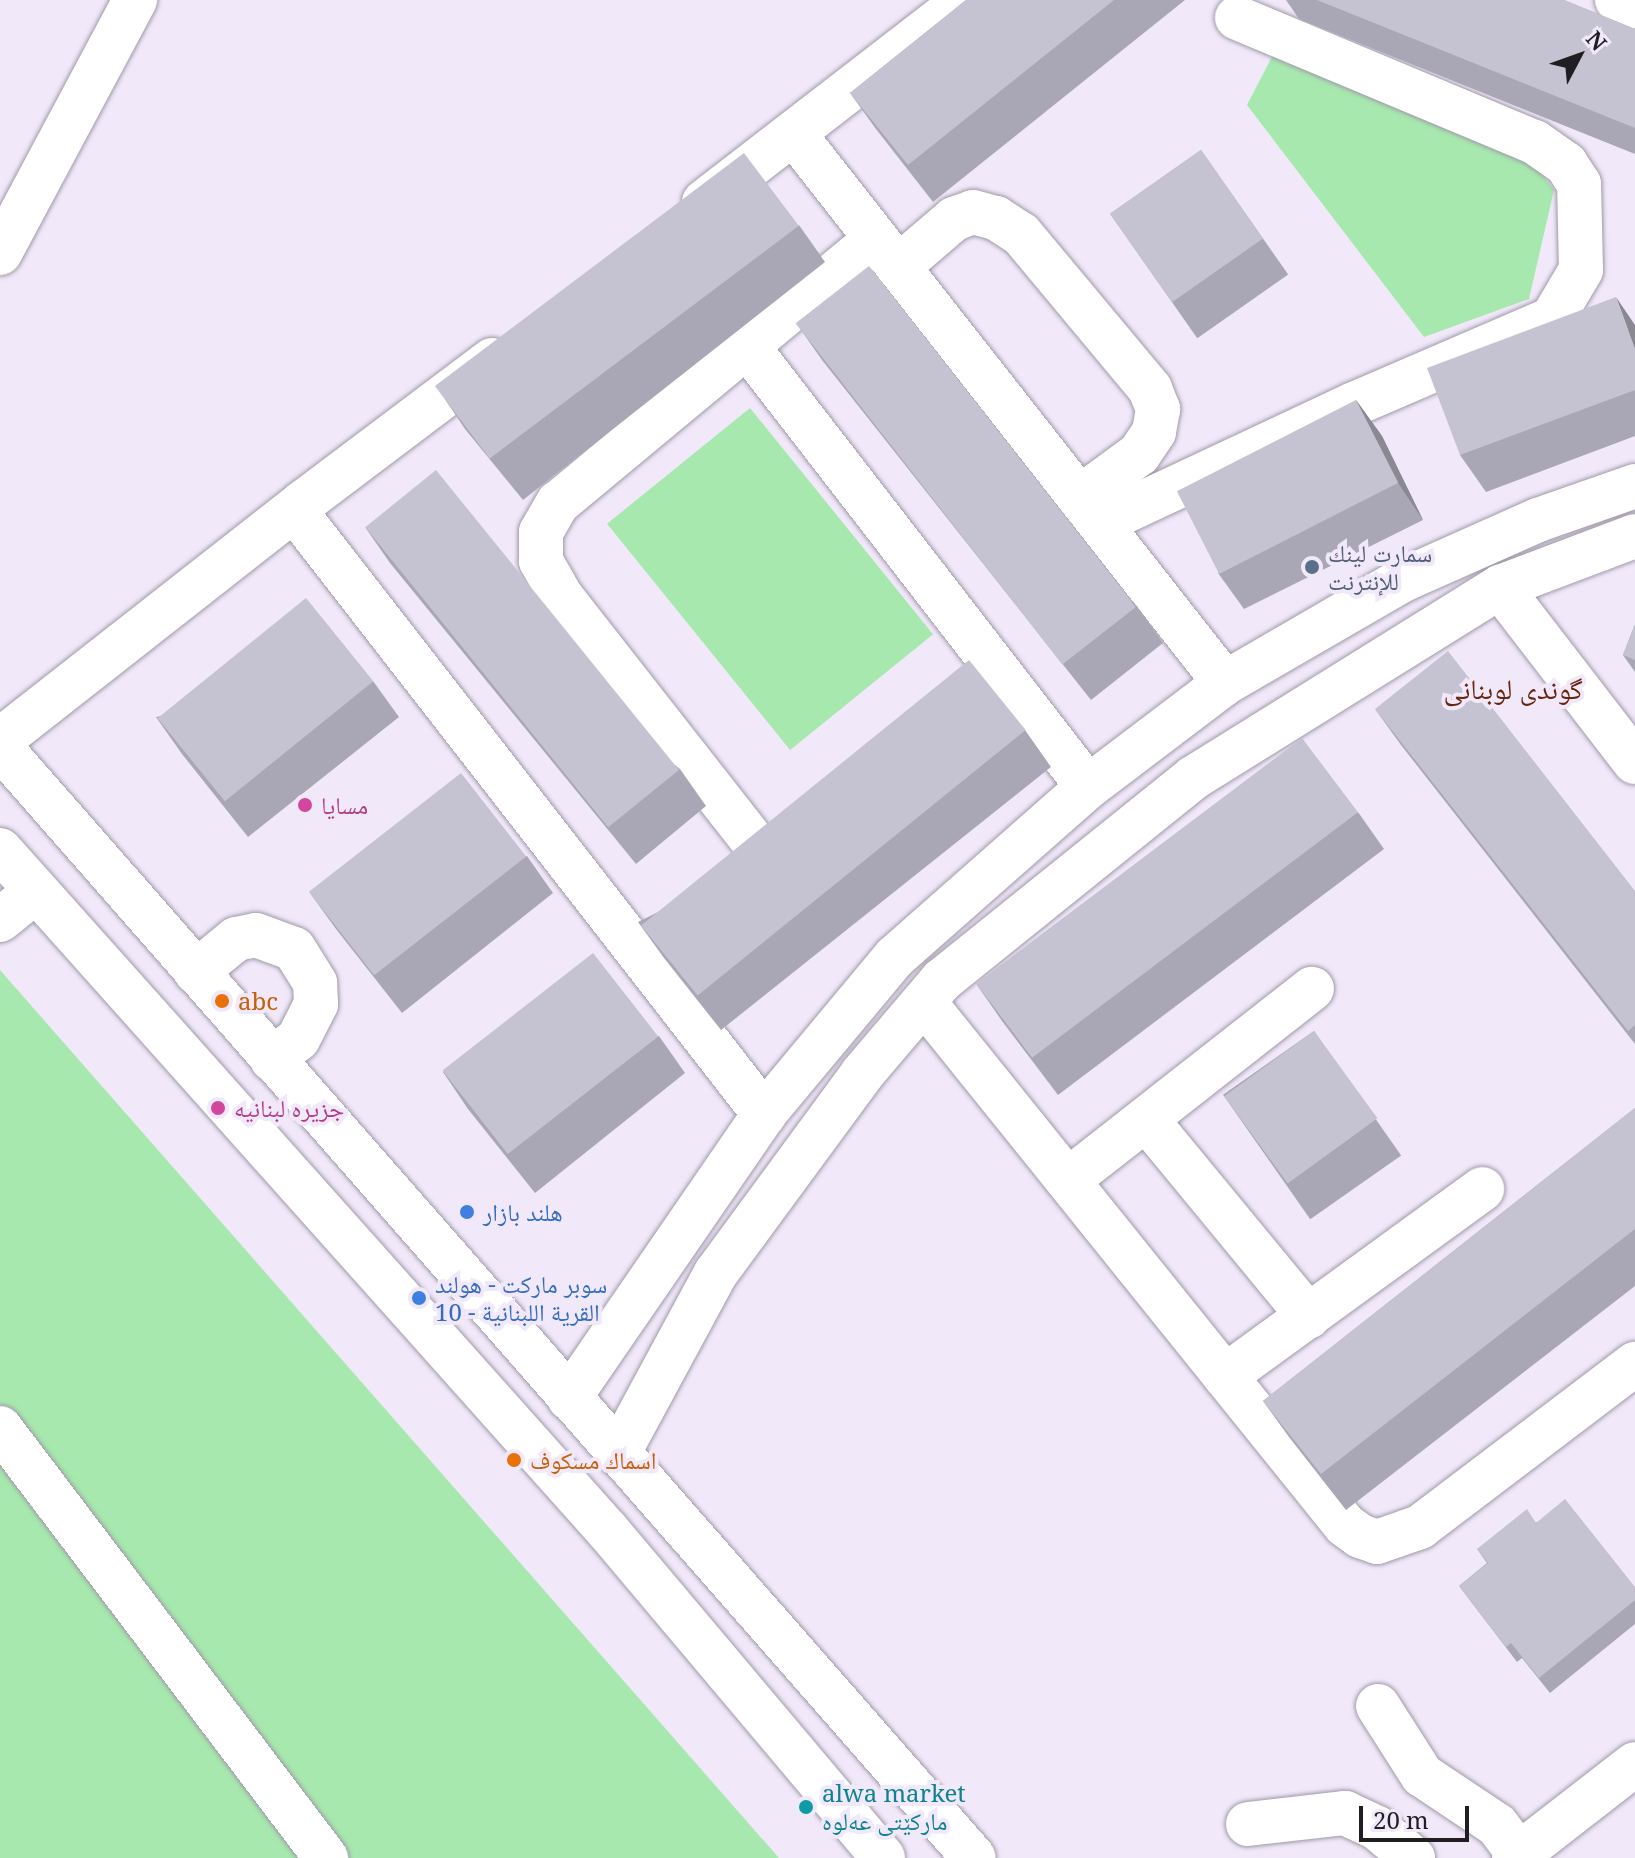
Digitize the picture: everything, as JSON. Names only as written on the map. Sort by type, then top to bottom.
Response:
[{"type":"street","points":[[0,253],[135,0]]},
{"type":"street","points":[[667,230],[965,0]]},
{"type":"street","points":[[1617,0],[1635,7]]},
{"type":"street","points":[[1090,510],[1352,405],[1552,319],[1581,270],[1579,184],[1566,164],[1534,142],[1237,18]]},
{"type":"street","points":[[794,134],[1225,683]]},
{"type":"street","points":[[752,840],[562,598],[541,561],[541,532],[558,503],[747,346],[887,253],[973,212],[996,218],[1021,234],[1150,389],[1158,409],[1154,432],[1090,510]]},
{"type":"street","points":[[0,740],[301,504],[527,334]]},
{"type":"street","points":[[747,346],[1088,787]]},
{"type":"street","points":[[569,1398],[764,1114],[895,957],[1088,787],[1225,683],[1403,580],[1538,520],[1635,486]]},
{"type":"street","points":[[301,504],[304,527],[764,1114]]},
{"type":"street","points":[[618,1454],[716,1273],[862,1074],[933,991],[1193,778],[1500,587],[1635,536]]},
{"type":"street","points":[[1500,587],[1635,762]]},
{"type":"street","points":[[951,687],[988,658]]},
{"type":"street","points":[[0,747],[974,1858]]},
{"type":"street","points":[[714,869],[789,811]]},
{"type":"street","points":[[0,850],[608,1531],[867,1853]]},
{"type":"street","points":[[0,920],[36,891]]},
{"type":"street","points":[[626,937],[664,908]]},
{"type":"street","points":[[196,972],[236,939],[256,935],[294,949],[315,983],[316,1004],[298,1039],[272,1059]]},
{"type":"street","points":[[895,957],[933,991],[1068,1180],[1345,1525],[1377,1542],[1420,1527],[1635,1364]]},
{"type":"street","points":[[1068,1180],[1312,989]]},
{"type":"street","points":[[1146,1119],[1309,1317]]},
{"type":"street","points":[[1225,1376],[1482,1189]]},
{"type":"street","points":[[669,1250],[716,1273]]},
{"type":"street","points":[[0,1428],[326,1858]]},
{"type":"street","points":[[1378,1706],[1422,1775],[1497,1825],[1516,1856],[1635,1764]]},
{"type":"street","points":[[1248,1824],[1345,1813],[1377,1828],[1413,1858]]},
{"type":"green space","points":[[1275,51],[1530,158],[1554,190],[1529,299],[1424,337],[1247,105]]},
{"type":"green space","points":[[750,408],[933,634],[790,750],[607,524]]},
{"type":"green space","points":[[0,970],[779,1858],[0,1858]]},
{"type":"building","points":[[966,0],[1114,0],[908,165],[850,93]]},
{"type":"building","points":[[1317,0],[1564,0],[1635,29],[1635,128]]},
{"type":"building","points":[[1201,150],[1263,238],[1172,302],[1110,214]]},
{"type":"building","points":[[744,153],[799,226],[490,459],[435,386]]},
{"type":"building","points":[[869,266],[1136,607],[1062,664],[796,323]]},
{"type":"building","points":[[1616,297],[1635,349],[1635,390],[1460,455],[1427,368]]},
{"type":"building","points":[[1356,400],[1398,483],[1219,574],[1177,491]]},
{"type":"building","points":[[436,470],[679,770],[608,827],[365,527]]},
{"type":"building","points":[[306,598],[373,681],[225,801],[158,718]]},
{"type":"building","points":[[1635,624],[1635,660],[1623,655]]},
{"type":"building","points":[[1448,651],[1635,891],[1635,1025],[1628,1031],[1375,709]]},
{"type":"building","points":[[969,660],[1026,730],[698,996],[641,926]]},
{"type":"building","points":[[1302,738],[1358,812],[1032,1058],[976,984]]},
{"type":"building","points":[[461,773],[526,857],[374,975],[309,892]]},
{"type":"building","points":[[593,953],[658,1037],[508,1154],[442,1071]]},
{"type":"building","points":[[1314,1031],[1377,1118],[1288,1184],[1224,1096]]},
{"type":"building","points":[[1635,1108],[1635,1229],[1321,1474],[1263,1401]]},
{"type":"building","points":[[1565,1499],[1635,1587],[1635,1600],[1539,1678],[1511,1643],[1506,1647],[1459,1586],[1488,1563],[1477,1549],[1527,1509],[1536,1523]]},
{"type":"place","name":"سمارت لينك للإنترنت","points":[[1312,567]]},
{"type":"place","name":"مسايا","points":[[305,805]]},
{"type":"place","name":"abc","points":[[222,1001]]},
{"type":"place","name":"جزيره لبنانيه","points":[[218,1108]]},
{"type":"place","name":"هلند بازار","points":[[467,1212]]},
{"type":"place","name":"سوبر ماركت - هولند 10 - القرية اللبنانية","points":[[419,1298]]},
{"type":"place","name":"اسماك مسكوف","points":[[514,1460]]},
{"type":"place","name":"alwa market مارکێتی عەلوە","points":[[806,1807]]},
{"type":"district","name":"گوندی لوبنانی","points":[[1513,688]]}]
